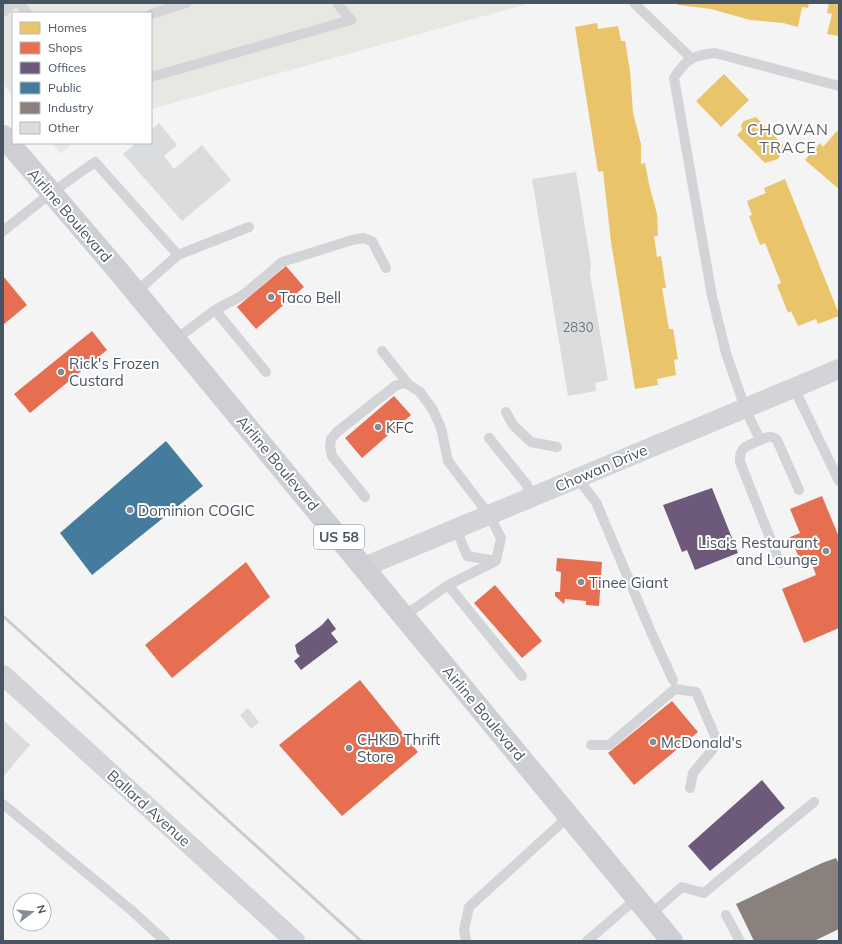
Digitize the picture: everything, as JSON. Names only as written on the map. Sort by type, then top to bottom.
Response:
[{"type":"main road","name":"Airline Boulevard","points":[[15,144],[51,193],[136,292],[672,941]]},
{"type":"street","name":"Chowan Drive","points":[[364,567],[839,369]]},
{"type":"street","name":"Ballard Avenue","points":[[3,675],[295,941]]},
{"type":"lane","points":[[3,12],[13,3]]},
{"type":"lane","points":[[19,3],[26,12]]},
{"type":"lane","points":[[152,14],[186,3]]},
{"type":"lane","points":[[152,77],[351,20],[337,3]]},
{"type":"lane","points":[[634,3],[691,58]]},
{"type":"lane","points":[[760,440],[745,408],[726,353],[712,296],[674,78],[681,67],[691,58],[702,54],[715,54],[839,86]]},
{"type":"lane","points":[[3,231],[51,193],[95,162],[178,255]]},
{"type":"lane","points":[[136,292],[178,255],[249,227]]},
{"type":"lane","points":[[175,340],[215,310],[243,295],[282,262],[352,240],[363,238],[372,241],[386,268]]},
{"type":"lane","points":[[215,310],[266,372]]},
{"type":"lane","points":[[382,351],[409,385]]},
{"type":"lane","points":[[365,497],[332,456],[330,446],[331,439],[337,432],[395,386],[403,383],[409,385],[420,392],[433,410],[441,428],[448,461],[489,515],[501,538],[496,561]]},
{"type":"lane","points":[[794,388],[839,481]]},
{"type":"lane","points":[[506,412],[513,424],[531,442],[557,447]]},
{"type":"lane","points":[[780,563],[740,462],[740,453],[743,448],[769,436],[774,437],[777,440],[799,490]]},
{"type":"lane","points":[[489,438],[527,485],[530,498]]},
{"type":"lane","points":[[577,478],[596,502],[673,680]]},
{"type":"lane","points":[[456,528],[467,556],[496,561]]},
{"type":"lane","points":[[404,616],[448,585],[496,561]]},
{"type":"lane","points":[[448,585],[522,676]]},
{"type":"lane","points":[[591,745],[609,745],[675,689],[696,692],[718,743],[694,774],[690,788]]},
{"type":"lane","points":[[650,915],[682,887],[704,893],[814,802]]},
{"type":"lane","points":[[3,804],[131,910],[160,939]]},
{"type":"lane","points":[[466,941],[464,930],[469,907],[569,816]]},
{"type":"lane","points":[[587,941],[637,898]]},
{"type":"lane","points":[[726,915],[740,941]]},
{"type":"shaded area","points":[[3,3],[531,3],[152,109],[152,12],[12,12],[12,95],[3,84]]},
{"type":"shaded area","points":[[53,144],[71,144],[61,154]]},
{"type":"building: Homes","points":[[673,3],[809,3],[808,8],[802,7],[798,27],[783,23],[750,20],[711,9]]},
{"type":"building: Homes","points":[[829,3],[839,3],[839,36],[827,34],[832,14],[827,13]]},
{"type":"building: Homes","points":[[597,23],[598,29],[618,26],[621,41],[625,41],[630,71],[633,113],[641,144],[641,164],[645,163],[657,214],[658,236],[654,236],[657,257],[661,256],[666,288],[662,288],[669,329],[673,329],[678,359],[674,360],[676,375],[657,379],[658,385],[635,389],[611,242],[603,171],[598,172],[575,27]]},
{"type":"building: Homes","points":[[724,74],[749,100],[721,127],[696,101]]},
{"type":"building: Homes","points":[[756,117],[784,146],[779,150],[780,155],[778,159],[765,163],[737,135],[742,130],[741,125],[744,121]]},
{"type":"building: Homes","points":[[837,131],[839,132],[839,189],[805,160],[820,143],[823,147]]},
{"type":"building: Homes","points":[[785,179],[839,314],[839,316],[818,324],[816,319],[798,326],[791,311],[788,313],[777,285],[781,283],[765,243],[760,245],[749,216],[752,215],[747,201],[766,193],[764,188]]},
{"type":"building: Shops","name":"Taco Bell","points":[[286,266],[304,287],[256,329],[237,307]]},
{"type":"building: Shops","points":[[3,276],[27,305],[3,325]]},
{"type":"building: Shops","name":"Rick's Frozen Custard","points":[[92,331],[107,350],[30,413],[14,394]]},
{"type":"building: Shops","name":"KFC","points":[[394,396],[411,415],[362,458],[345,438]]},
{"type":"building: Shops","points":[[822,496],[839,537],[839,628],[804,643],[782,589],[816,575],[810,559],[801,562],[790,537],[800,533],[790,509]]},
{"type":"building: Shops","name":"Tinee Giant","points":[[557,558],[602,562],[599,606],[586,605],[586,601],[565,599],[564,604],[555,596],[555,592],[560,592],[561,572],[556,571]]},
{"type":"building: Shops","points":[[246,562],[270,597],[172,678],[145,645]]},
{"type":"building: Shops","points":[[495,585],[542,641],[522,658],[474,603]]},
{"type":"building: Shops","name":"CHKD Thrift Store","points":[[360,680],[418,752],[342,816],[279,745]]},
{"type":"building: Shops","name":"McDonald's","points":[[672,701],[698,732],[634,785],[608,753]]},
{"type":"building: Offices","points":[[712,488],[738,553],[695,570],[687,550],[682,552],[663,505]]},
{"type":"building: Offices","points":[[328,618],[336,629],[331,633],[338,642],[301,670],[294,661],[300,656],[297,653],[295,645],[322,625]]},
{"type":"building: Offices","points":[[762,780],[785,808],[710,871],[688,846]]},
{"type":"building: Public","name":"Dominion COGIC","points":[[166,441],[203,486],[92,575],[60,533]]},
{"type":"building: Industry","points":[[836,858],[839,864],[839,929],[814,941],[754,941],[736,904],[822,863]]},
{"type":"building: Other","points":[[159,123],[177,145],[164,156],[174,169],[202,145],[231,180],[182,221],[123,154],[135,144],[152,144],[152,129]]},
{"type":"building: Other","points":[[576,172],[591,264],[590,274],[608,380],[595,383],[596,391],[568,396],[532,179]]},
{"type":"building: Other","points":[[248,708],[259,722],[251,729],[240,715]]},
{"type":"building: Other","points":[[3,720],[30,745],[3,777]]},
{"type":"railway","points":[[3,616],[361,941]]},
{"type":"place","name":"Taco Bell","points":[[271,297]]},
{"type":"place","name":"Rick's Frozen Custard","points":[[61,372]]},
{"type":"place","name":"KFC","points":[[378,427]]},
{"type":"place","name":"Dominion COGIC","points":[[130,510]]},
{"type":"place","name":"Lisa's Restaurant and Lounge","points":[[826,551]]},
{"type":"place","name":"Tinee Giant","points":[[581,582]]},
{"type":"place","name":"McDonald's","points":[[653,742]]},
{"type":"place","name":"CHKD Thrift Store","points":[[349,748]]},
{"type":"district","name":"CHOWAN TRACE","points":[[788,138]]}]
